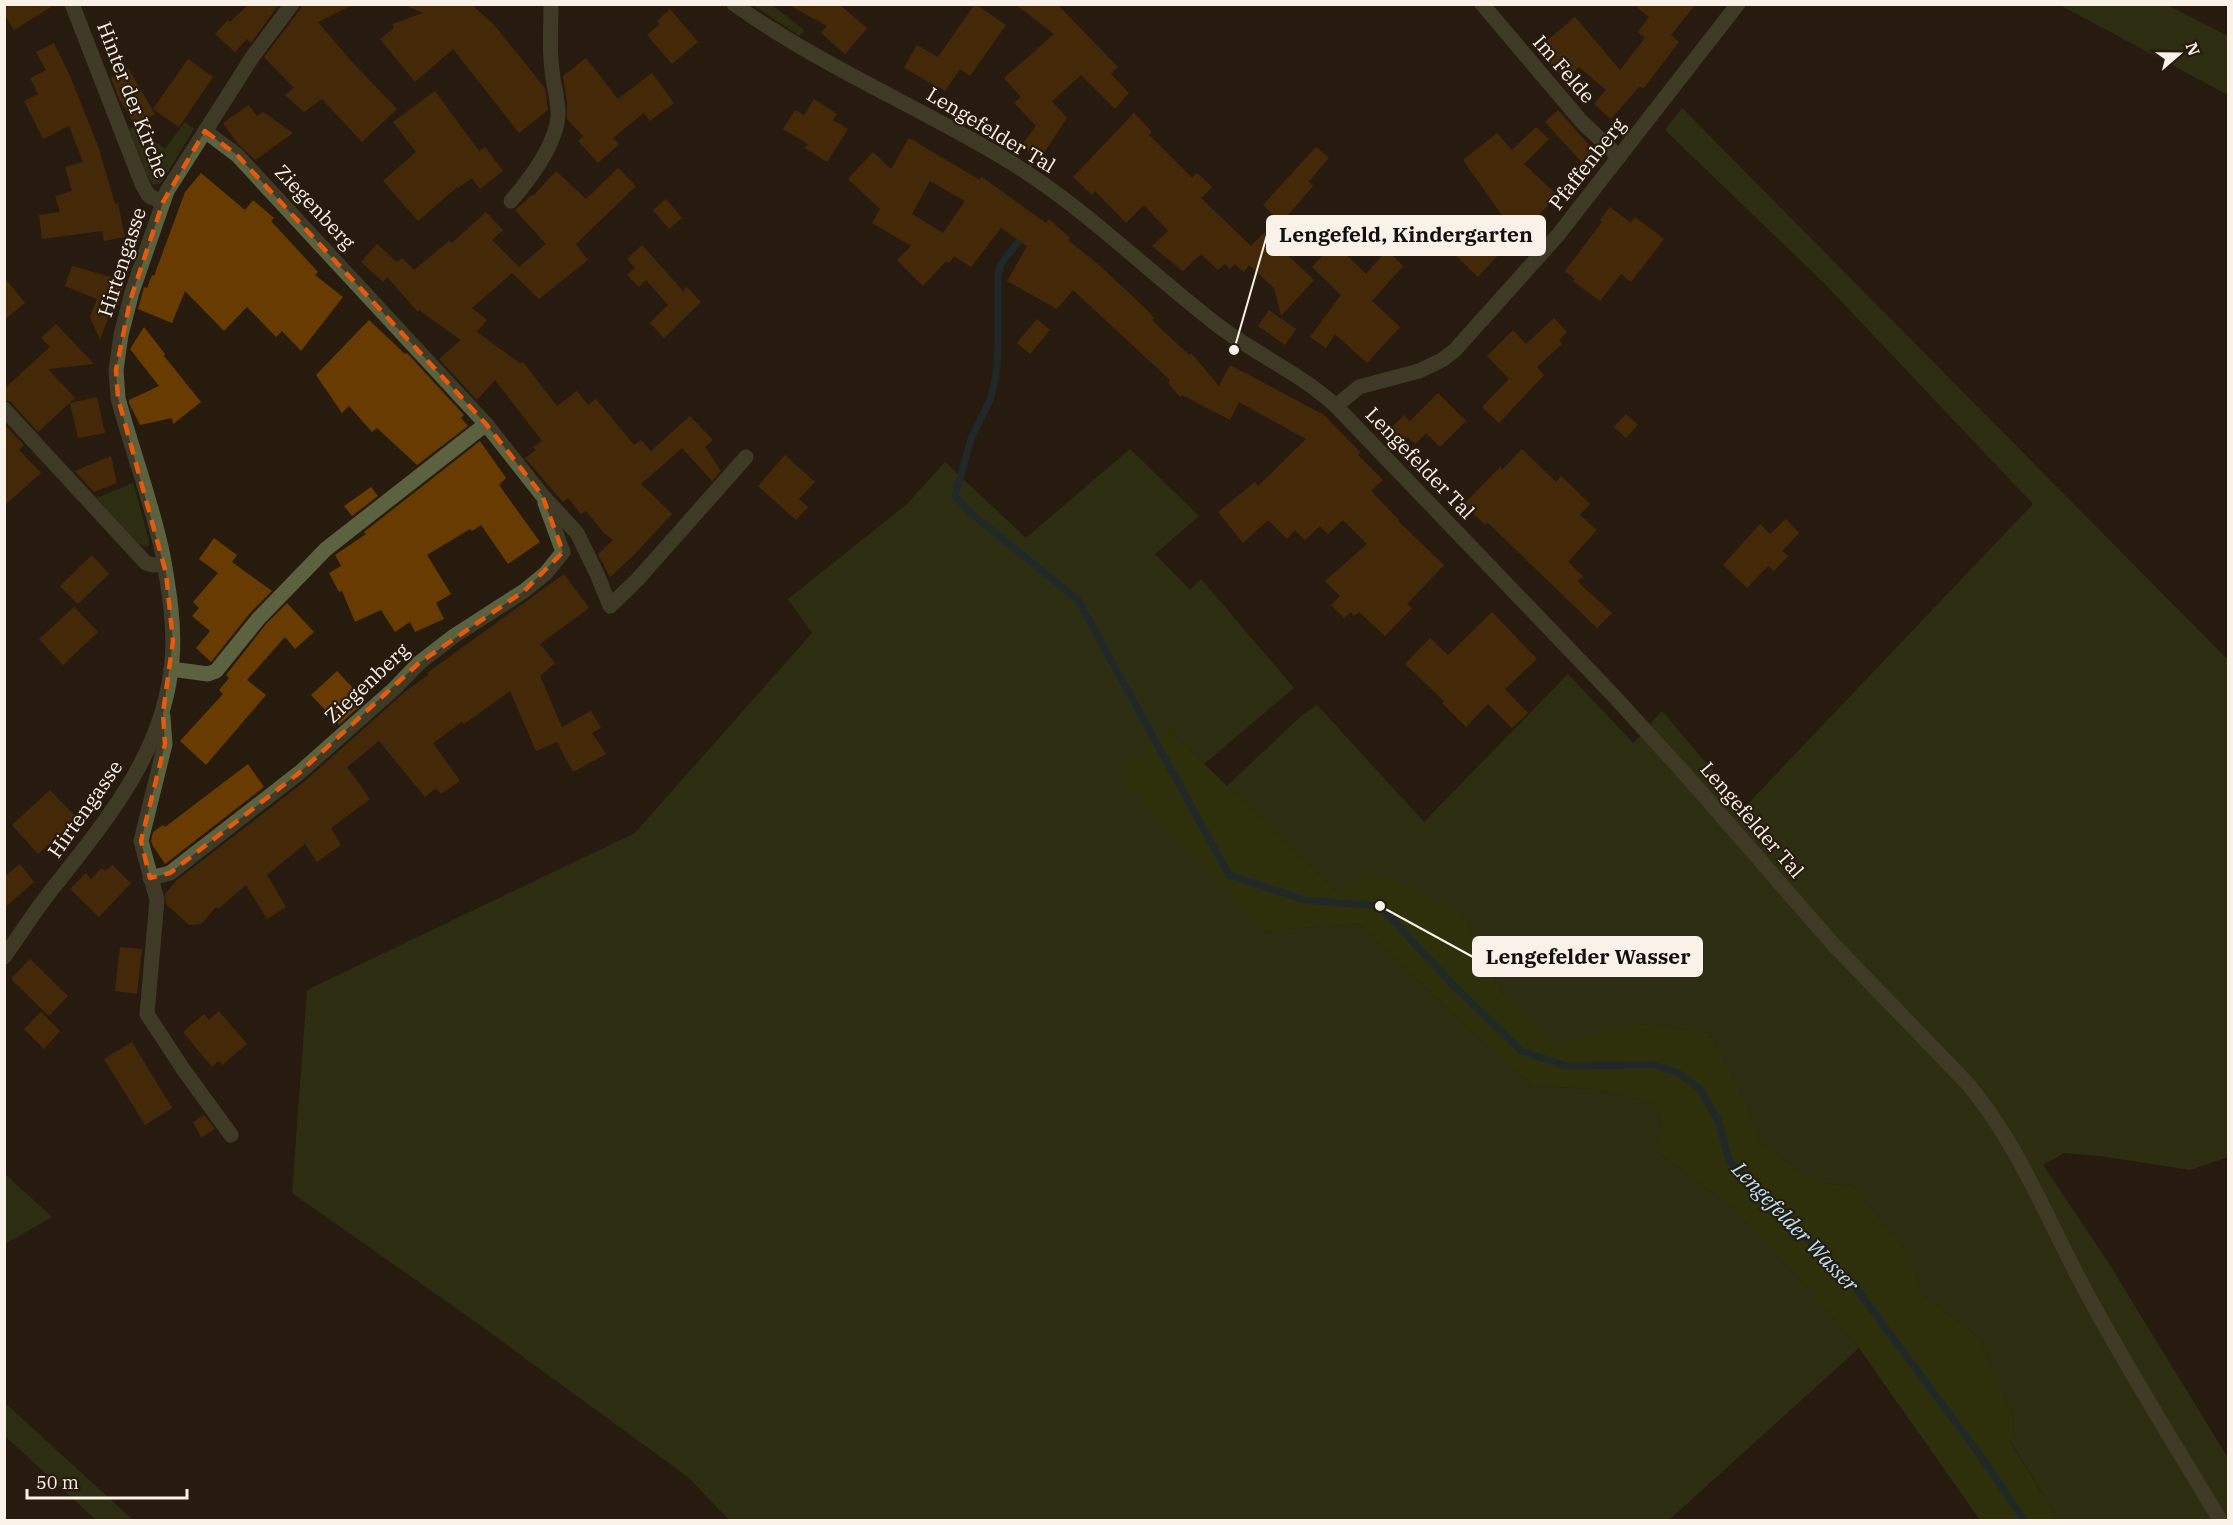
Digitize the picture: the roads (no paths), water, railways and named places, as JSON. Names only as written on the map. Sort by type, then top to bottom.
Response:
[{"type":"street","name":"Hinter der Kirche","points":[[72,4],[142,184],[149,196],[163,202]]},
{"type":"street","name":"Hirtengasse","points":[[4,957],[119,802],[139,769],[163,712],[171,669],[172,627],[164,564],[155,525],[119,402],[116,383],[118,345],[169,188],[253,56],[292,4]]},
{"type":"street","points":[[511,201],[528,182],[557,124],[558,111],[551,68],[551,4]]},
{"type":"street","name":"Lengefelder Tal","points":[[734,4],[844,73],[944,124],[1016,165],[1062,198],[1219,327],[1309,383],[1336,406],[1605,687],[1685,774],[1833,944],[1984,1103],[2012,1148],[2102,1321],[2220,1521]]},
{"type":"street","name":"Im Felde","points":[[1482,4],[1582,122],[1619,157]]},
{"type":"street","name":"Pfaffenberg","points":[[1336,406],[1361,386],[1419,371],[1448,355],[1558,234],[1738,4]]},
{"type":"street","name":"Ziegenberg","points":[[205,131],[237,155],[486,424],[542,495],[577,533],[610,606],[638,579],[746,457]]},
{"type":"street","points":[[4,409],[146,563],[153,566],[164,564]]},
{"type":"street","points":[[171,669],[208,674],[216,671],[267,609],[326,549],[486,424]]},
{"type":"street","name":"Ziegenberg","points":[[150,878],[170,873],[299,773],[395,688],[419,663],[454,636],[524,591],[546,573],[563,552],[542,495]]},
{"type":"street","points":[[163,712],[165,744],[141,841],[157,900],[147,1014],[231,1135]]},
{"type":"waterway","name":"Lengefelder Wasser","points":[[1024,235],[1000,265],[997,368],[991,398],[971,439],[955,496],[972,514],[1078,600],[1229,875],[1305,900],[1380,906],[1453,985],[1521,1051],[1567,1066],[1655,1065],[1678,1073],[1700,1089],[1718,1120],[1729,1160],[1856,1288],[1980,1455],[2024,1520]]},
{"type":"place","name":"Lengefeld, Kindergarten","points":[[1234,350]]},
{"type":"place","name":"Lengefelder Wasser","points":[[1380,906]]}]
